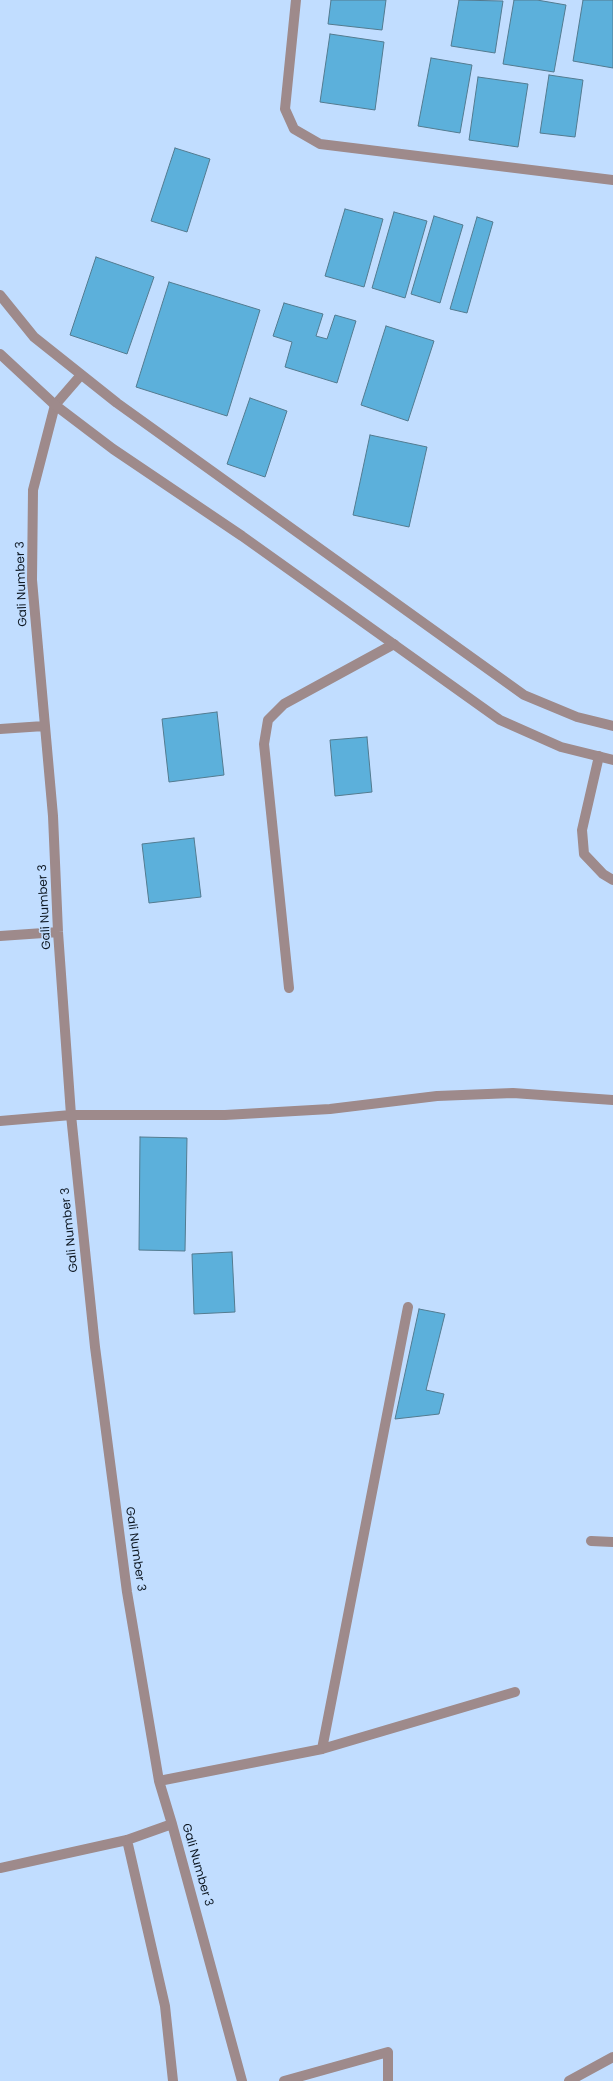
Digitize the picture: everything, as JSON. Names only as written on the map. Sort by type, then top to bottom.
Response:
[{"type":"street","points":[[296,0],[285,109],[294,129],[320,144],[613,180]]},
{"type":"street","points":[[0,295],[34,337],[123,408],[524,695],[577,717],[613,726]]},
{"type":"street","points":[[0,354],[55,405],[113,449],[242,536],[500,720],[561,747],[613,760]]},
{"type":"street","name":"Gali Number 3","points":[[81,375],[55,405],[33,490],[32,580],[53,816],[58,932],[71,1115],[98,1371],[127,1592],[159,1781],[242,2081]]},
{"type":"street","points":[[289,988],[264,744],[268,720],[284,704],[394,644]]},
{"type":"street","points":[[0,729],[44,726]]},
{"type":"street","points":[[599,756],[582,830],[584,854],[603,874],[613,880]]},
{"type":"street","points":[[0,936],[58,932]]},
{"type":"street","points":[[0,1121],[71,1115],[225,1115],[330,1109],[437,1096],[513,1093],[613,1100]]},
{"type":"street","points":[[322,1749],[408,1307]]},
{"type":"street","points":[[591,1541],[613,1542]]},
{"type":"street","points":[[159,1781],[322,1749],[515,1692]]},
{"type":"street","points":[[0,1868],[127,1840],[172,1824]]},
{"type":"street","points":[[127,1840],[165,2006],[173,2081]]},
{"type":"street","points":[[284,2081],[388,2052],[388,2081]]},
{"type":"street","points":[[569,2081],[613,2057]]},
{"type":"building","points":[[331,0],[386,0],[382,30],[328,24]]},
{"type":"building","points":[[459,0],[503,1],[495,53],[451,46]]},
{"type":"building","points":[[514,0],[537,0],[566,5],[554,72],[503,64]]},
{"type":"building","points":[[583,0],[613,0],[613,68],[573,61]]},
{"type":"building","points":[[330,34],[384,42],[375,110],[320,102]]},
{"type":"building","points":[[431,58],[472,65],[460,133],[418,126]]},
{"type":"building","points":[[549,75],[583,80],[575,137],[540,133]]},
{"type":"building","points":[[478,77],[528,84],[518,147],[469,140]]},
{"type":"building","points":[[175,148],[210,159],[187,232],[151,221]]},
{"type":"building","points":[[345,209],[383,219],[364,287],[325,276]]},
{"type":"building","points":[[394,212],[427,221],[405,298],[372,288]]},
{"type":"building","points":[[434,216],[463,225],[440,303],[411,294]]},
{"type":"building","points":[[477,217],[493,222],[467,313],[450,309]]},
{"type":"building","points":[[96,257],[154,277],[127,354],[70,335]]},
{"type":"building","points":[[169,282],[260,310],[227,416],[136,387]]},
{"type":"building","points":[[284,303],[323,314],[316,336],[327,339],[335,315],[356,321],[337,383],[285,367],[292,342],[273,336]]},
{"type":"building","points":[[386,326],[434,341],[408,421],[361,405]]},
{"type":"building","points":[[250,398],[287,411],[265,477],[227,464]]},
{"type":"building","points":[[370,435],[427,447],[409,527],[353,515]]},
{"type":"building","points":[[217,712],[224,775],[169,782],[162,719]]},
{"type":"building","points":[[367,737],[372,792],[335,796],[330,740]]},
{"type":"building","points":[[194,838],[201,897],[149,903],[142,844]]},
{"type":"building","points":[[140,1137],[187,1138],[185,1251],[139,1250]]},
{"type":"building","points":[[232,1252],[235,1312],[194,1314],[192,1254]]},
{"type":"building","points":[[419,1309],[445,1314],[426,1390],[444,1394],[439,1414],[395,1419]]}]
